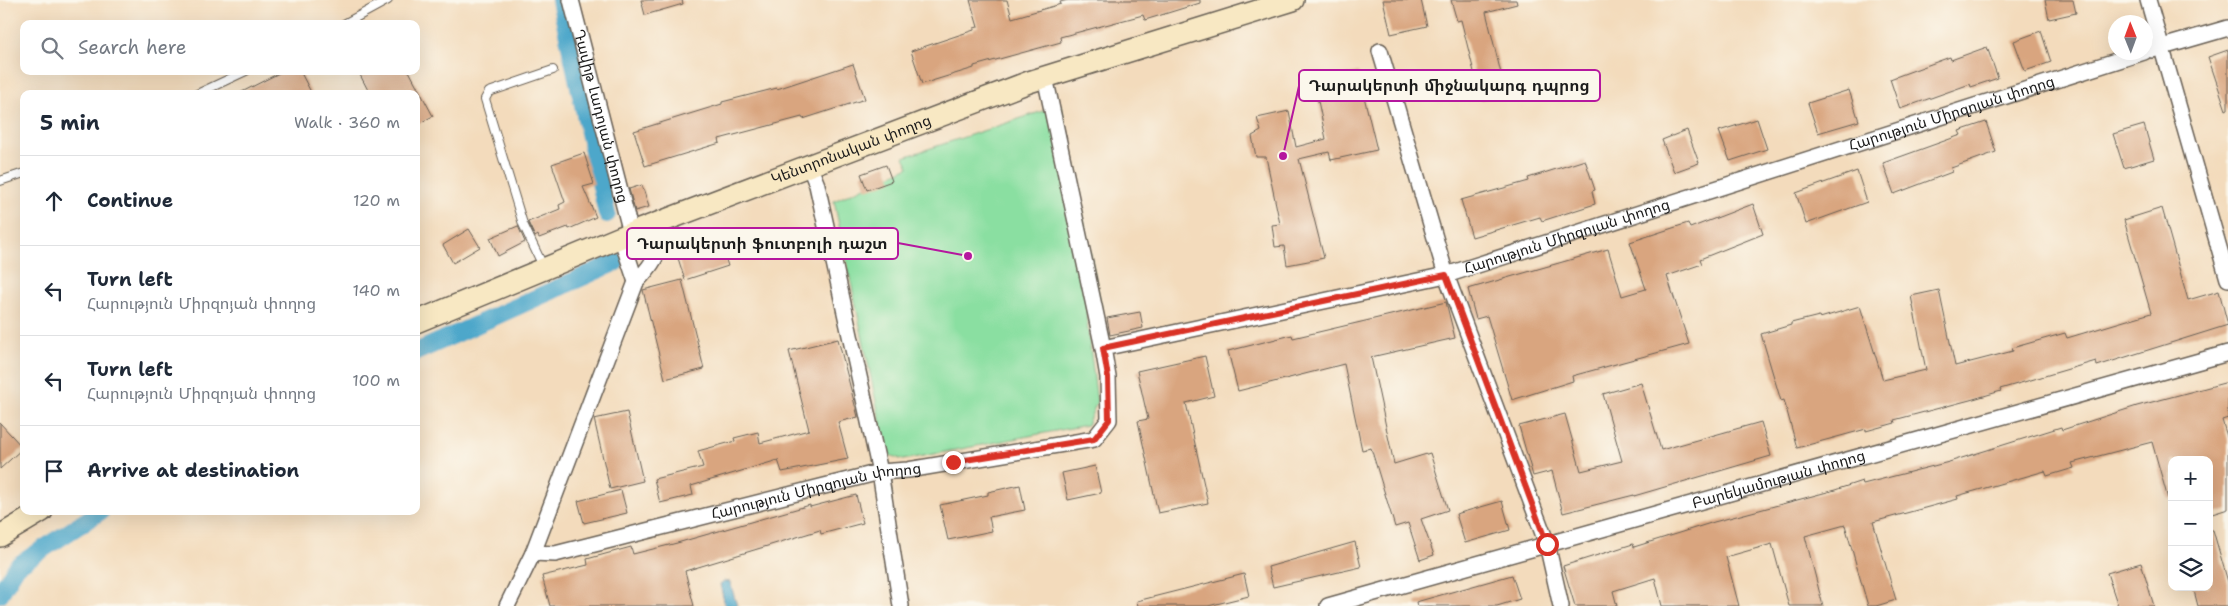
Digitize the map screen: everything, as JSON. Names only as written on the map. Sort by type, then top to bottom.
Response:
[{"type":"main road","name":"Կենտրոնական փողոց","points":[[420,320],[626,235],[1045,77],[1294,0]]},
{"type":"main road","points":[[0,536],[35,515]]},
{"type":"street","name":"Դավիթ Լադոյան փողոց","points":[[571,0],[636,282]]},
{"type":"street","points":[[2148,0],[2228,279]]},
{"type":"street","name":"Հարություն Միրզոյան փողոց","points":[[2153,49],[2228,28]]},
{"type":"street","points":[[1380,51],[1446,275],[1547,544],[1561,606]]},
{"type":"street","name":"Հարություն Միրզոյան փողոց","points":[[533,553],[555,554],[880,472],[908,470],[1094,439],[1109,420],[1108,377],[1103,348],[1446,275],[2119,60]]},
{"type":"street","points":[[1045,77],[1103,348]]},
{"type":"street","points":[[809,166],[817,185],[880,472],[901,606]]},
{"type":"street","points":[[507,606],[533,553],[636,282],[651,266],[659,251],[660,223]]},
{"type":"street","name":"Բարեկամության փողոց","points":[[1328,606],[2228,353]]},
{"type":"lane","points":[[351,20],[388,0]]},
{"type":"lane","points":[[544,268],[523,224],[486,99],[489,92],[553,70]]},
{"type":"lane","points":[[206,90],[237,75]]},
{"type":"lane","points":[[0,181],[20,174]]},
{"type":"green space","points":[[1061,105],[1102,311],[1086,314],[1097,402],[1087,425],[903,460],[887,454],[834,201],[909,167],[904,157]]},
{"type":"water","points":[[724,581],[730,582],[737,606],[725,606],[720,584]]},
{"type":"building","points":[[641,0],[682,0],[683,4],[645,15]]},
{"type":"building","points":[[970,0],[1007,0],[1012,18],[1061,4],[1060,2],[1068,0],[1200,0],[1200,3],[1145,20],[1143,15],[1060,37],[1061,42],[974,66],[974,68],[922,84],[911,51],[978,27]]},
{"type":"building","points":[[1383,0],[1421,0],[1427,26],[1391,34]]},
{"type":"building","points":[[1451,0],[1516,0],[1517,4],[1486,12],[1506,94],[1481,100],[1461,20],[1457,21]]},
{"type":"building","points":[[2045,0],[2073,0],[2076,13],[2049,19]]},
{"type":"building","points":[[2041,31],[2051,62],[2025,71],[2014,41]]},
{"type":"building","points":[[1987,47],[1998,78],[1971,87],[1970,84],[1900,109],[1890,79],[1950,57],[1951,60]]},
{"type":"building","points":[[2228,50],[2228,109],[2226,110],[2208,57]]},
{"type":"building","points":[[853,64],[865,99],[803,119],[802,117],[719,139],[720,143],[645,166],[634,131],[722,104],[722,102],[777,89]]},
{"type":"building","points":[[1358,72],[1377,150],[1331,160],[1329,152],[1299,159],[1324,258],[1287,265],[1284,246],[1275,247],[1272,225],[1280,224],[1266,157],[1256,157],[1252,136],[1261,131],[1257,118],[1289,111],[1296,147],[1326,139],[1314,82]]},
{"type":"building","points":[[275,75],[302,75],[310,90],[246,90]]},
{"type":"building","points":[[360,75],[411,75],[419,90],[368,90]]},
{"type":"building","points":[[1849,90],[1859,121],[1818,133],[1808,103]]},
{"type":"building","points":[[420,92],[433,116],[420,123]]},
{"type":"building","points":[[1757,119],[1767,149],[1730,161],[1719,131]]},
{"type":"building","points":[[1986,122],[1996,152],[1951,168],[1952,172],[1894,194],[1883,163],[1961,135],[1959,131]]},
{"type":"building","points":[[2144,125],[2154,159],[2124,168],[2113,134]]},
{"type":"building","points":[[1687,130],[1699,163],[1674,172],[1662,140]]},
{"type":"building","points":[[584,153],[594,184],[583,187],[596,217],[569,229],[568,227],[539,238],[538,235],[535,237],[528,222],[560,209],[559,205],[565,202],[552,164]]},
{"type":"building","points":[[1585,160],[1595,190],[1592,191],[1595,204],[1542,221],[1540,217],[1472,237],[1461,200],[1529,181],[1528,178]]},
{"type":"building","points":[[886,165],[892,181],[867,190],[861,174]]},
{"type":"building","points":[[1857,171],[1867,202],[1806,224],[1796,193]]},
{"type":"building","points":[[642,185],[649,207],[635,211],[629,189]]},
{"type":"building","points":[[1753,204],[1763,234],[1700,259],[1702,264],[1667,276],[1689,344],[1572,376],[1573,381],[1512,400],[1487,316],[1476,319],[1468,289],[1608,249],[1622,296],[1646,289],[1630,242],[1688,223],[1690,228]]},
{"type":"building","points":[[2162,208],[2188,300],[2219,291],[2228,325],[2097,366],[2096,361],[2000,389],[2001,391],[1894,420],[1895,423],[1797,448],[1784,400],[1781,401],[1761,334],[1791,325],[1791,323],[1819,316],[1820,318],[1860,306],[1883,380],[1926,370],[1911,296],[1939,290],[1955,366],[2013,351],[2012,348],[2065,333],[2067,338],[2151,313],[2124,220]]},
{"type":"building","points":[[518,226],[525,242],[498,256],[490,238]]},
{"type":"building","points":[[469,229],[480,247],[453,263],[443,245]]},
{"type":"building","points":[[720,242],[728,266],[685,280],[677,255]]},
{"type":"building","points":[[682,280],[704,369],[665,379],[643,290]]},
{"type":"building","points":[[1446,302],[1455,338],[1371,357],[1394,464],[1430,453],[1448,510],[1421,519],[1434,555],[1420,560],[1408,523],[1395,527],[1371,448],[1362,450],[1344,364],[1238,391],[1228,351],[1292,335],[1293,338]]},
{"type":"building","points":[[1140,312],[1143,328],[1110,335],[1107,318]]},
{"type":"building","points":[[838,339],[858,417],[838,422],[848,459],[782,472],[778,460],[691,486],[693,495],[660,503],[654,479],[703,467],[698,451],[735,441],[734,438],[758,432],[760,443],[809,430],[789,351]]},
{"type":"building","points":[[1205,356],[1214,396],[1186,403],[1208,503],[1158,513],[1138,421],[1148,419],[1137,371]]},
{"type":"building","points":[[2228,382],[2228,418],[2222,420],[2228,440],[2228,509],[2213,514],[2213,456],[2168,456],[2168,499],[2152,442],[2072,463],[2074,468],[2047,476],[2045,471],[1957,496],[1958,499],[1873,522],[1896,600],[1876,606],[1868,606],[1845,525],[1805,536],[1823,606],[1789,606],[1772,544],[1726,557],[1739,606],[1662,606],[1655,578],[1613,591],[1617,606],[1575,606],[1563,566],[1633,544],[1634,547],[1714,522],[1862,481],[1863,484],[1949,462],[2061,427],[2062,430],[2137,406]]},
{"type":"building","points":[[1641,383],[1661,450],[1761,422],[1771,456],[1634,496],[1563,513],[1552,471],[1533,476],[1519,426],[1565,414],[1581,471],[1622,461],[1603,394]]},
{"type":"building","points":[[627,412],[643,481],[610,489],[594,419]]},
{"type":"building","points":[[0,423],[20,445],[20,451],[0,469]]},
{"type":"building","points":[[1095,466],[1101,493],[1068,500],[1062,473]]},
{"type":"building","points":[[1020,485],[1025,510],[989,517],[992,531],[948,540],[940,505],[988,495],[988,492]]},
{"type":"building","points":[[621,490],[627,513],[584,523],[578,501]]},
{"type":"building","points":[[856,495],[863,523],[821,534],[820,530],[685,571],[694,606],[550,606],[542,576],[588,565],[587,559],[631,547],[633,554],[810,505],[810,507]]},
{"type":"building","points":[[1502,501],[1510,530],[1465,543],[1456,514]]},
{"type":"building","points":[[2213,530],[2228,582],[2228,606],[2198,606],[2194,591],[2213,591]]},
{"type":"building","points":[[1355,542],[1361,567],[1273,587],[1268,567]]},
{"type":"building","points":[[2141,563],[2154,606],[2118,606],[2107,573]]},
{"type":"building","points":[[1244,574],[1249,596],[1208,606],[1138,606],[1137,601]]},
{"type":"building","points":[[1512,575],[1520,599],[1497,606],[1417,606],[1416,602]]},
{"type":"waterway","points":[[560,0],[607,214]]},
{"type":"waterway","points":[[420,350],[616,262]]},
{"type":"waterway","points":[[0,594],[17,566],[95,515]]},
{"type":"place","name":"Դարակերտի միջնակարգ դպրոց","points":[[1283,156]]},
{"type":"place","name":"Դարակերտի ֆուտբոլի դաշտ","points":[[968,256]]},
{"type":"route","points":[[953,462],[1094,439],[1109,420],[1108,377],[1103,348],[1446,275],[1547,544]]}]
